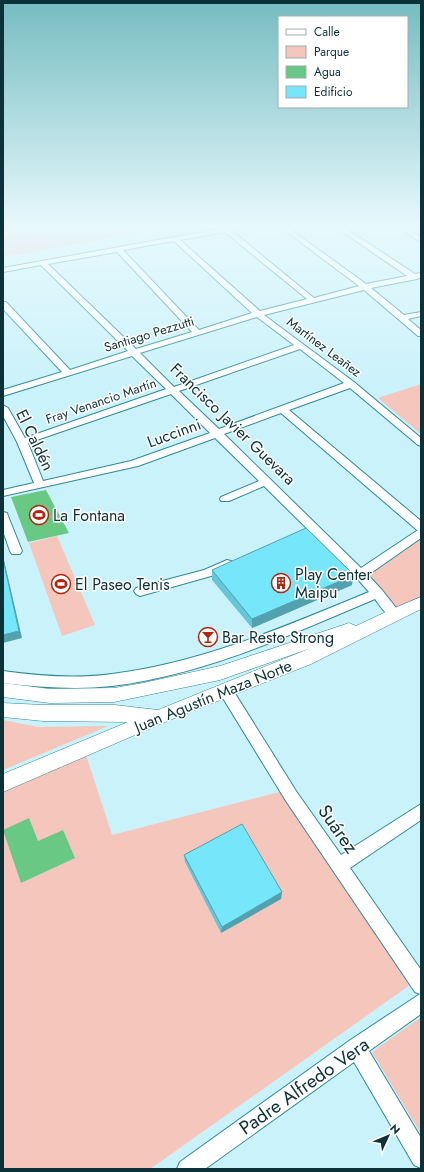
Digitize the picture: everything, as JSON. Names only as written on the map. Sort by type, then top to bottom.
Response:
[{"type":"main road","name":"Juan Agustín Maza Norte","points":[[3,783],[159,717],[305,660],[395,614],[421,603]]},
{"type":"main road","points":[[3,690],[50,696],[93,696],[114,695],[143,690],[226,671],[395,614]]},
{"type":"main road","points":[[3,710],[43,714],[115,713],[159,717]]},
{"type":"street","name":"Francisco Javier Guevara","points":[[61,281],[267,481],[360,574],[395,614]]},
{"type":"street","points":[[148,281],[197,333]]},
{"type":"street","name":"Martínez Leañez","points":[[221,281],[258,314],[351,384],[421,443]]},
{"type":"street","points":[[289,281],[312,300]]},
{"type":"street","points":[[356,281],[421,334]]},
{"type":"street","name":"Santiago Pezzutti","points":[[3,394],[258,314],[395,281]]},
{"type":"street","points":[[3,304],[68,373]]},
{"type":"street","points":[[402,318],[421,314]]},
{"type":"street","name":"Fray Venancio Martín","points":[[22,442],[301,346]]},
{"type":"street","name":"Luccinni","points":[[3,493],[134,464],[351,384]]},
{"type":"street","name":"El Caldén","points":[[3,408],[22,442],[40,485]]},
{"type":"street","points":[[282,409],[421,527]]},
{"type":"street","points":[[226,499],[267,481]]},
{"type":"street","points":[[3,516],[16,551]]},
{"type":"street","points":[[298,532],[312,526]]},
{"type":"street","points":[[360,574],[421,533]]},
{"type":"street","points":[[140,590],[207,573],[235,560]]},
{"type":"street","points":[[3,677],[34,680],[113,680],[168,669],[243,647],[378,593]]},
{"type":"street","name":"Suárez","points":[[226,691],[290,796],[421,986]]},
{"type":"street","points":[[339,866],[421,811]]},
{"type":"street","name":"Padre Alfredo Vera","points":[[187,1169],[421,1003]]},
{"type":"street","points":[[356,1048],[421,1158]]},
{"type":"green space","points":[[421,384],[421,434],[378,398]]},
{"type":"green space","points":[[421,533],[421,603],[395,614],[360,574]]},
{"type":"green space","name":"El Paseo Tenis","points":[[57,536],[95,625],[62,636],[29,543]]},
{"type":"green space","points":[[3,720],[38,727],[108,726],[3,770]]},
{"type":"green space","points":[[86,755],[112,835],[283,791],[410,985],[150,1169],[3,1169],[3,792]]},
{"type":"green space","points":[[421,1017],[421,1134],[372,1052]]},
{"type":"water","name":"La Fontana","points":[[46,490],[69,533],[28,542],[11,497]]},
{"type":"water","points":[[29,818],[38,841],[63,830],[75,858],[21,883],[3,830]]},
{"type":"building","name":"Play Center Maipu","points":[[306,528],[354,575],[252,619],[212,570]]},
{"type":"building","points":[[3,559],[19,631],[3,635]]},
{"type":"building","points":[[242,824],[282,892],[222,927],[184,855]]},
{"type":"place","name":"La Fontana","points":[[39,515]]},
{"type":"place","name":"Play Center Maipu","points":[[281,583]]},
{"type":"place","name":"El Paseo Tenis","points":[[61,584]]},
{"type":"place","name":"Bar Resto Strong","points":[[208,637]]}]
